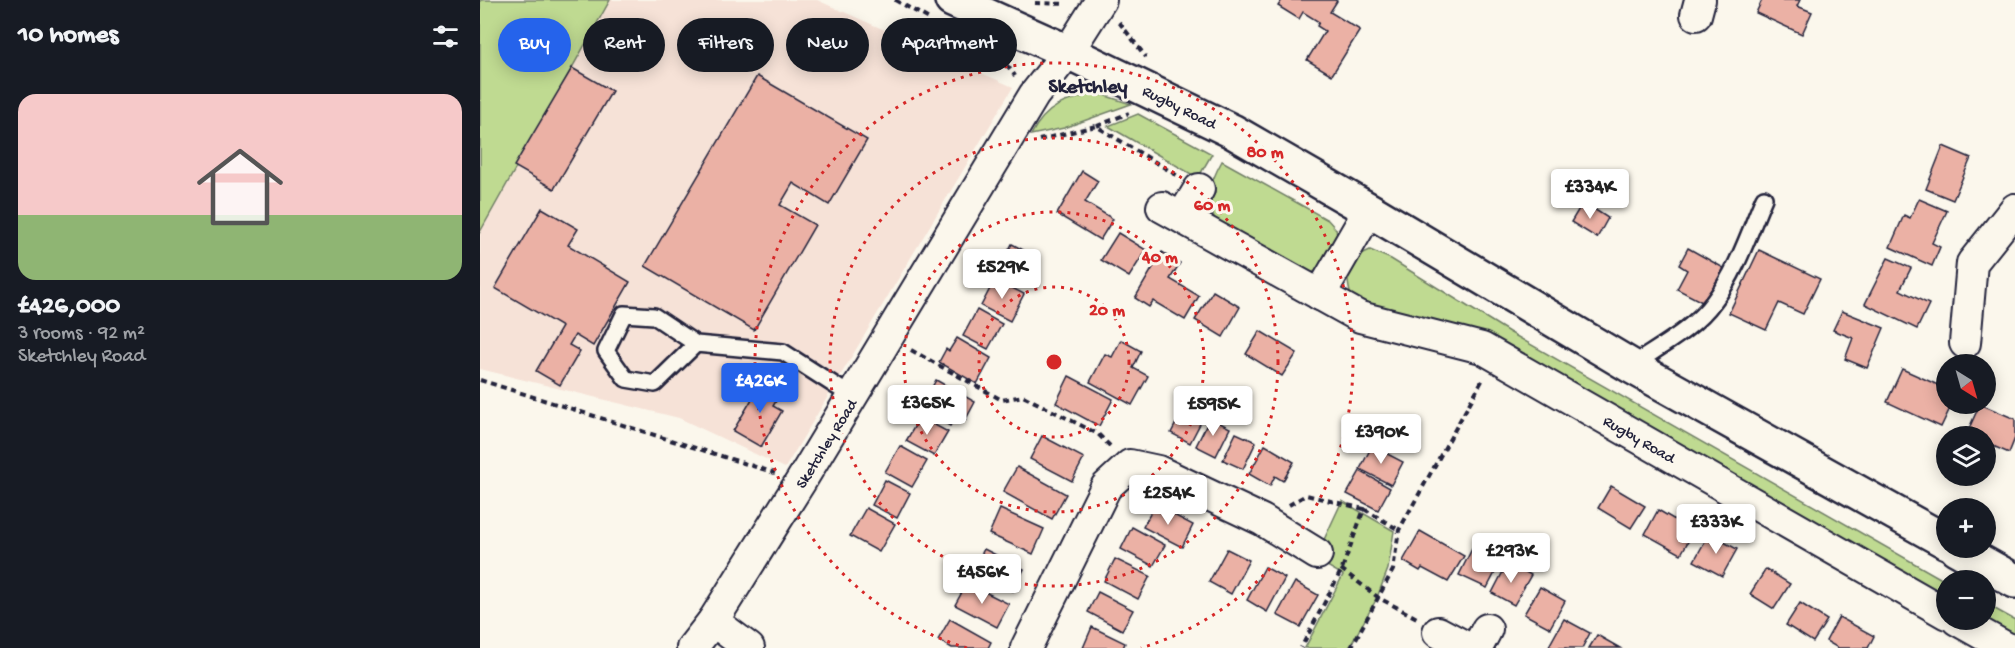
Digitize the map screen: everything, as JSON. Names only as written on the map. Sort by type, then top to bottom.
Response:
[{"type":"main road","name":"Rugby Road","points":[[942,10],[1068,52],[1232,131],[1631,366],[1936,536]]},
{"type":"main road","points":[[1974,558],[2015,581]]},
{"type":"street","name":"Sketchley Road","points":[[692,648],[713,621],[853,398],[1034,96],[1068,52],[1101,0]]},
{"type":"street","name":"Rugby Road","points":[[1199,189],[1172,212],[1360,316],[1482,348],[1936,608]]},
{"type":"street","points":[[1965,343],[1972,263],[2015,209]]},
{"type":"street","points":[[1320,295],[1369,210]]},
{"type":"street","points":[[1026,648],[1106,487],[1130,465],[1158,471],[1262,520],[1317,554]]},
{"type":"street","points":[[713,621],[750,648]]},
{"type":"street","points":[[1975,630],[2007,648]]},
{"type":"street","points":[[1438,632],[1477,642]]},
{"type":"lane","points":[[1631,366],[1691,325],[1713,303],[1732,273],[1764,198]]},
{"type":"lane","points":[[696,344],[655,384],[626,379],[606,351],[624,314],[654,316],[696,344],[783,352],[853,398]]},
{"type":"path","points":[[895,0],[942,10]]},
{"type":"path","points":[[1029,3],[1062,5],[1069,3]]},
{"type":"path","points":[[1013,72],[1017,79]]},
{"type":"path","points":[[1010,137],[1026,143],[1096,126],[1199,189]]},
{"type":"path","points":[[889,338],[1002,400],[1023,396],[1098,434],[1130,465]]},
{"type":"path","points":[[1351,648],[1393,570],[1399,530],[1496,356]]},
{"type":"path","points":[[480,380],[801,481]]},
{"type":"path","points":[[1364,509],[1399,530]]},
{"type":"path","points":[[1317,554],[1342,569],[1379,598],[1438,632]]},
{"type":"shaded area","points":[[480,0],[817,0],[858,18],[786,18],[786,72],[869,72],[869,23],[881,28],[881,72],[979,72],[1013,87],[785,468],[679,418],[480,369]]},
{"type":"green space","points":[[480,0],[610,0],[600,18],[583,18],[583,48],[571,70],[571,18],[498,18],[498,72],[570,72],[480,232]]},
{"type":"green space","points":[[1097,93],[1131,104],[1064,128],[1031,135],[1050,110],[1066,101]]},
{"type":"green space","points":[[1138,114],[1212,154],[1198,178],[1108,126]]},
{"type":"green space","points":[[1222,161],[1328,220],[1336,229],[1338,240],[1318,270],[1308,274],[1215,222],[1211,190],[1214,177]]},
{"type":"green space","points":[[1370,250],[1391,259],[1509,332],[1936,576],[1936,602],[1498,353],[1380,313],[1351,296],[1348,274],[1352,262]]},
{"type":"green space","points":[[1342,501],[1394,531],[1388,569],[1376,600],[1349,648],[1305,648],[1343,575],[1315,559]]},
{"type":"green space","points":[[1996,610],[2015,620],[2015,648],[1996,630]]},
{"type":"building","points":[[1282,0],[1335,0],[1337,1],[1330,12],[1360,30],[1332,75],[1307,60],[1325,31],[1317,26],[1319,22],[1303,12],[1299,19],[1278,6]]},
{"type":"building","points":[[1762,0],[1800,0],[1797,6],[1812,12],[1802,34],[1756,13]]},
{"type":"building","points":[[572,68],[612,91],[554,189],[514,166]]},
{"type":"building","points":[[757,76],[867,140],[829,205],[793,183],[780,205],[815,225],[754,330],[645,266]]},
{"type":"building","points":[[1943,146],[1971,158],[1953,200],[1926,189]]},
{"type":"building","points":[[1082,171],[1098,181],[1085,202],[1113,219],[1100,240],[1057,214]]},
{"type":"building","points":[[1919,199],[1947,211],[1932,243],[1940,247],[1932,266],[1890,247],[1904,215],[1910,218]]},
{"type":"building","points":[[1583,202],[1608,218],[1597,238],[1571,222]]},
{"type":"building","points":[[542,208],[578,229],[568,245],[630,282],[593,346],[575,335],[569,345],[580,351],[560,385],[536,371],[562,327],[495,288]]},
{"type":"building","points":[[1118,233],[1146,250],[1129,277],[1101,260]]},
{"type":"building","points":[[1012,244],[1038,258],[1023,287],[996,274]]},
{"type":"building","points":[[1688,248],[1729,271],[1720,287],[1715,284],[1704,303],[1677,289],[1687,270],[1679,265]]},
{"type":"building","points":[[1759,250],[1820,279],[1803,314],[1779,303],[1766,330],[1729,313]]},
{"type":"building","points":[[1162,252],[1180,263],[1170,279],[1199,296],[1185,320],[1153,301],[1149,307],[1135,298]]},
{"type":"building","points":[[1888,258],[1911,268],[1900,290],[1929,304],[1917,329],[1865,304]]},
{"type":"building","points":[[995,279],[1024,294],[1010,321],[981,306]]},
{"type":"building","points":[[1213,291],[1240,307],[1223,337],[1195,320]]},
{"type":"building","points":[[977,310],[1002,324],[988,349],[963,336]]},
{"type":"building","points":[[1842,311],[1884,328],[1867,368],[1845,359],[1853,338],[1833,330]]},
{"type":"building","points":[[1260,331],[1297,353],[1282,376],[1246,354]]},
{"type":"building","points":[[957,338],[991,358],[977,384],[939,362],[946,349],[949,351]]},
{"type":"building","points":[[1121,340],[1141,351],[1133,368],[1148,376],[1132,405],[1090,382],[1105,354],[1112,357]]},
{"type":"building","points":[[1902,369],[1936,384],[1936,414],[1947,414],[1941,426],[1939,426],[1887,402]]},
{"type":"building","points":[[1069,376],[1113,399],[1099,426],[1056,403]]},
{"type":"building","points":[[765,377],[784,388],[773,406],[782,411],[761,447],[733,431]]},
{"type":"building","points":[[936,380],[975,402],[966,419],[957,413],[950,426],[920,409]]},
{"type":"building","points":[[1185,406],[1204,416],[1190,443],[1171,433]]},
{"type":"building","points":[[1996,411],[2015,419],[2015,438],[2009,453],[1996,447],[1996,426],[1970,426],[1975,414],[1996,414]]},
{"type":"building","points":[[920,417],[948,432],[934,456],[906,441]]},
{"type":"building","points":[[1210,418],[1230,428],[1216,456],[1196,446]]},
{"type":"building","points":[[1236,433],[1256,442],[1243,469],[1223,460]]},
{"type":"building","points":[[1042,436],[1084,458],[1072,481],[1030,459]]},
{"type":"building","points":[[1265,445],[1294,462],[1283,481],[1275,476],[1270,486],[1249,474]]},
{"type":"building","points":[[900,446],[927,461],[912,487],[885,472]]},
{"type":"building","points":[[1372,446],[1403,462],[1391,485],[1360,469]]},
{"type":"building","points":[[1017,467],[1066,494],[1052,519],[1003,492]]},
{"type":"building","points":[[1360,471],[1390,488],[1378,510],[1347,494]]},
{"type":"building","points":[[885,480],[910,493],[897,518],[872,505]]},
{"type":"building","points":[[1611,486],[1645,506],[1631,528],[1598,508]]},
{"type":"building","points":[[1155,505],[1193,525],[1182,547],[1143,527]]},
{"type":"building","points":[[866,508],[895,524],[879,552],[850,536]]},
{"type":"building","points":[[1000,509],[1044,529],[1033,554],[989,534]]},
{"type":"building","points":[[1658,510],[1694,531],[1681,554],[1645,534]]},
{"type":"building","points":[[1132,527],[1165,545],[1153,566],[1121,549]]},
{"type":"building","points":[[1420,531],[1464,556],[1448,582],[1422,568],[1420,571],[1403,561]]},
{"type":"building","points":[[1709,534],[1737,549],[1722,576],[1694,561]]},
{"type":"building","points":[[984,549],[1024,569],[1013,591],[973,571]]},
{"type":"building","points":[[1227,549],[1249,560],[1231,594],[1209,582]]},
{"type":"building","points":[[1472,549],[1500,563],[1487,588],[1459,575]]},
{"type":"building","points":[[1115,559],[1150,576],[1138,599],[1104,581]]},
{"type":"building","points":[[1508,562],[1531,575],[1514,605],[1492,593]]},
{"type":"building","points":[[1265,567],[1285,578],[1267,612],[1247,600]]},
{"type":"building","points":[[1766,569],[1790,584],[1774,609],[1750,594]]},
{"type":"building","points":[[1295,582],[1318,595],[1300,627],[1277,615]]},
{"type":"building","points":[[967,583],[1009,604],[997,627],[955,605]]},
{"type":"building","points":[[1540,587],[1565,601],[1550,628],[1524,614]]},
{"type":"building","points":[[1098,592],[1133,610],[1122,630],[1088,612]]},
{"type":"building","points":[[1800,603],[1827,620],[1813,642],[1786,625]]},
{"type":"building","points":[[1839,617],[1874,636],[1868,648],[1838,648],[1826,641]]},
{"type":"building","points":[[950,619],[991,642],[988,648],[952,648],[938,640]]},
{"type":"building","points":[[1564,619],[1590,633],[1582,648],[1549,646]]},
{"type":"building","points":[[1092,627],[1125,643],[1123,648],[1083,648]]},
{"type":"building","points":[[1597,635],[1620,648],[1589,648]]},
{"type":"district","name":"Sketchley","points":[[1088,85]]}]
